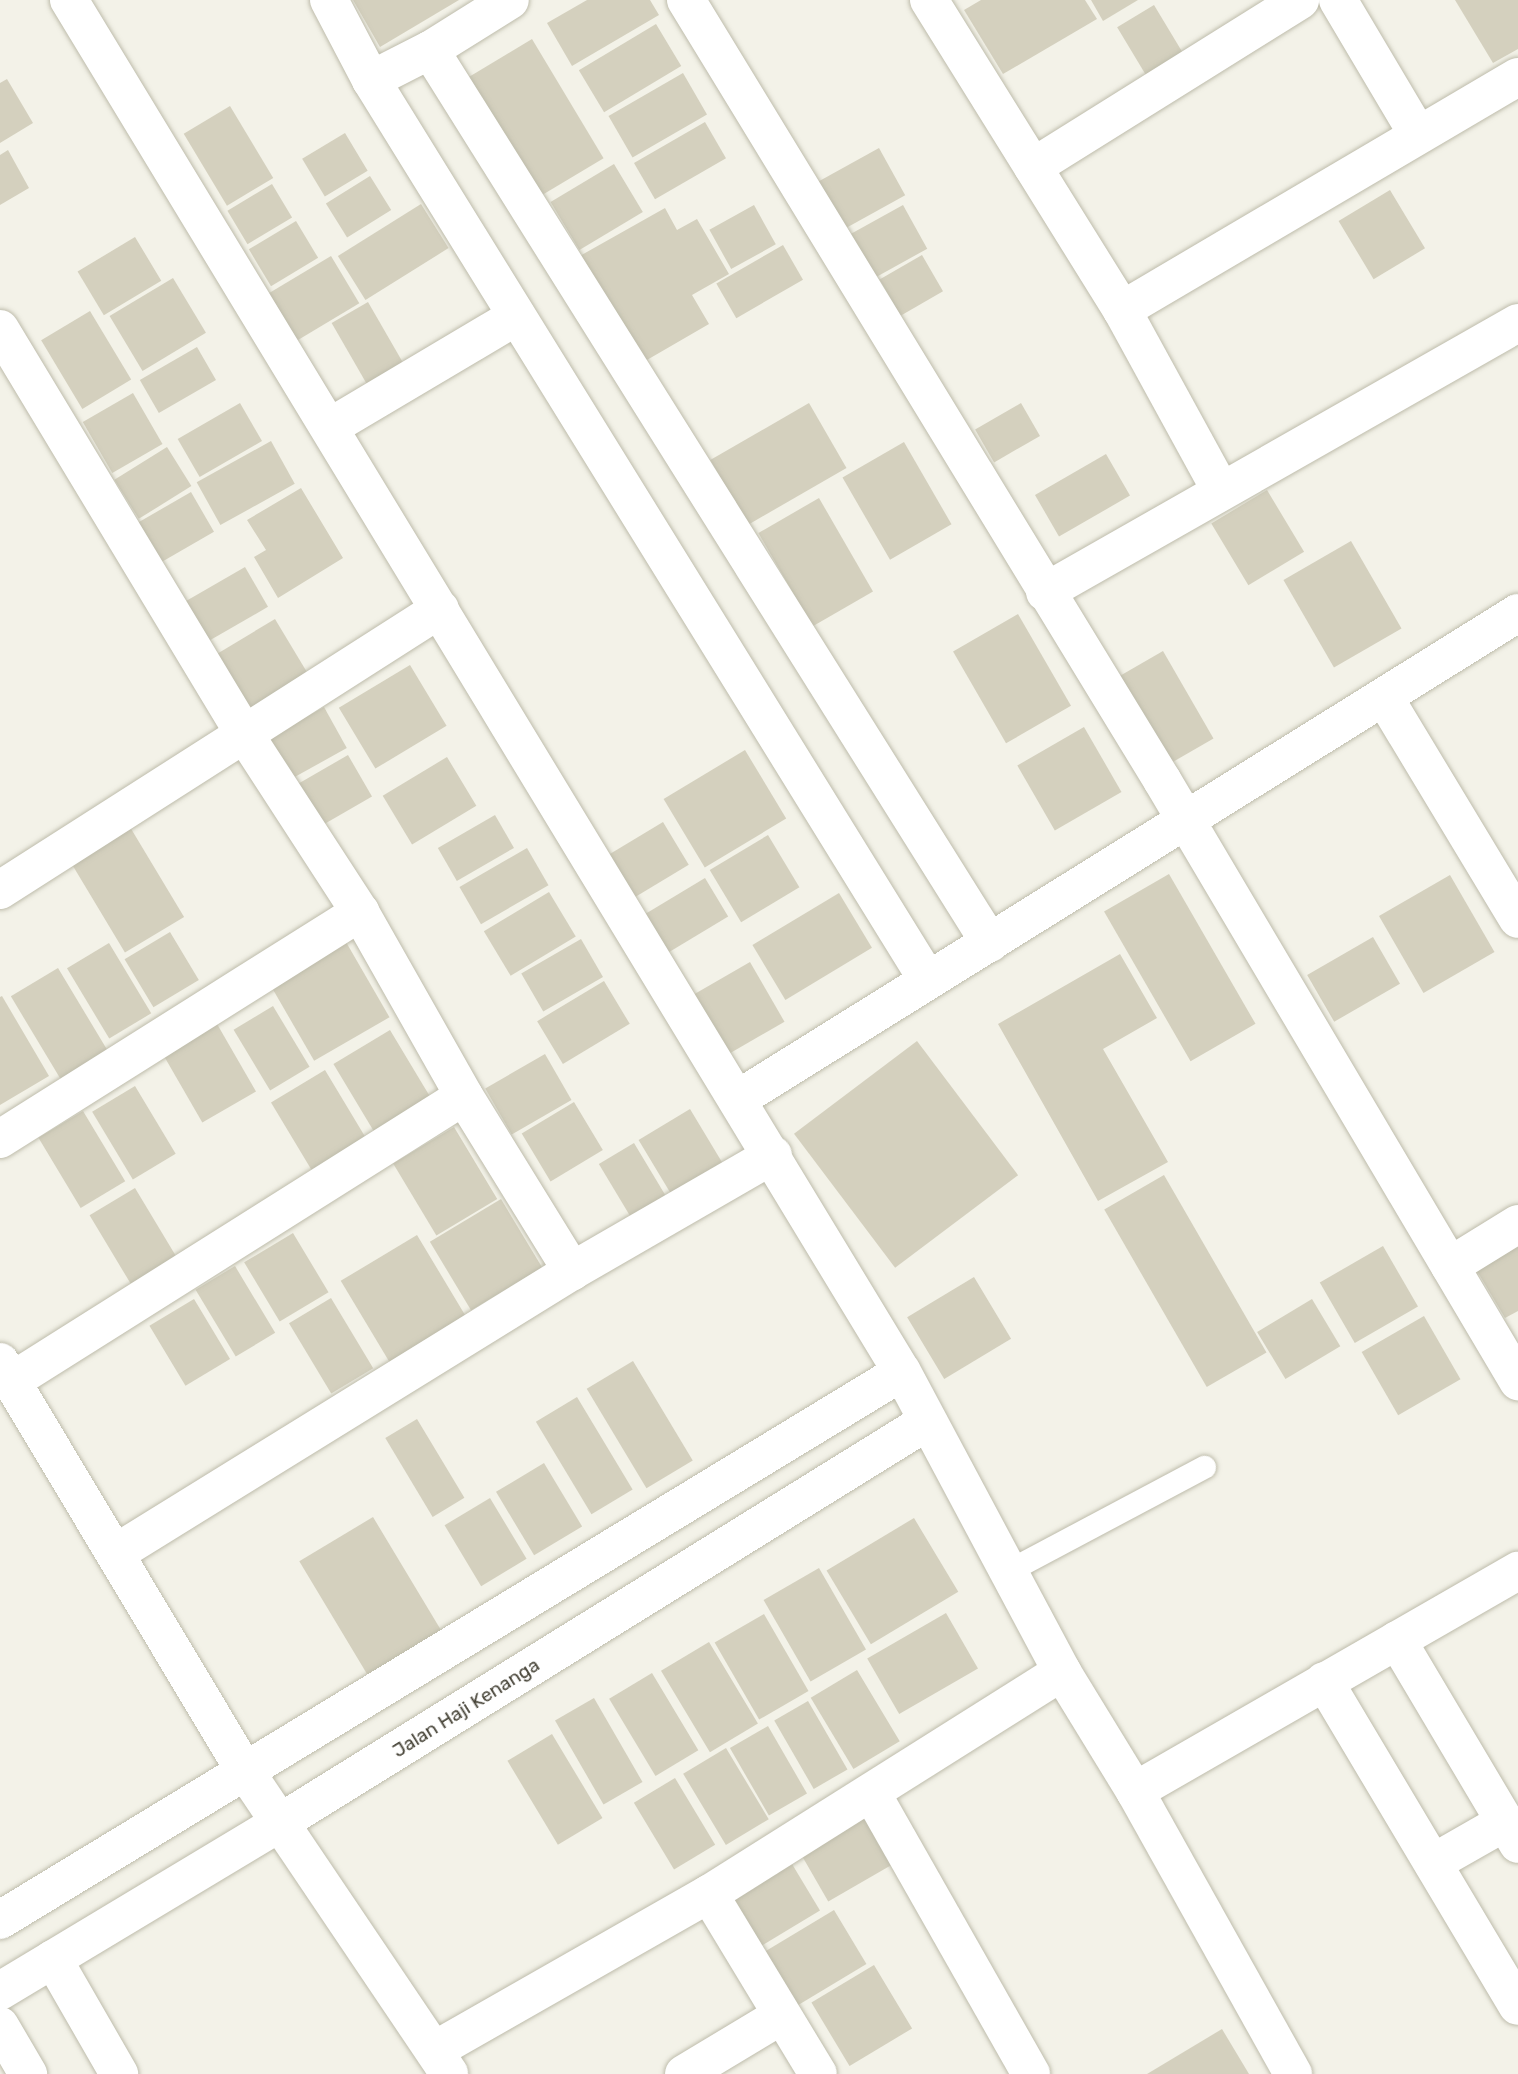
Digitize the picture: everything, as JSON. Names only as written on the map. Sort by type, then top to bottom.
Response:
[{"type":"street","points":[[69,0],[331,427],[902,1372],[1062,1672],[1135,1791],[1293,2074]]},
{"type":"street","points":[[329,0],[371,80],[927,979]]},
{"type":"street","points":[[371,80],[430,50],[510,0]]},
{"type":"street","points":[[686,0],[1185,821],[1518,1381]]},
{"type":"street","points":[[929,0],[1122,310],[1221,491]]},
{"type":"street","points":[[1033,167],[1300,0]]},
{"type":"street","points":[[1338,0],[1418,135]]},
{"type":"street","points":[[430,50],[989,943]]},
{"type":"street","points":[[1122,310],[1518,77]]},
{"type":"street","points":[[331,427],[517,316]]},
{"type":"street","points":[[1045,592],[1518,323]]},
{"type":"street","points":[[0,329],[245,735],[360,912],[464,1096],[572,1272]]},
{"type":"street","points":[[0,890],[440,609]]},
{"type":"street","points":[[738,1099],[927,979],[1518,614]]},
{"type":"street","points":[[1384,697],[1506,871],[1518,919]]},
{"type":"street","points":[[0,1139],[360,912]]},
{"type":"street","points":[[464,1096],[6,1371],[244,1771],[442,2062],[872,1794],[1062,1672]]},
{"type":"street","points":[[116,1553],[572,1272],[773,1155]]},
{"type":"street","points":[[1450,1266],[1518,1224]]},
{"type":"street","points":[[0,1920],[902,1372]]},
{"type":"street","name":"Jalan Haji Kenanga","points":[[0,1991],[281,1822],[929,1421]]},
{"type":"street","points":[[1135,1791],[1518,1571]]},
{"type":"street","points":[[1397,1640],[1512,1833],[1433,1863]]},
{"type":"street","points":[[1324,1681],[1518,2006]]},
{"type":"street","points":[[872,1794],[1031,2074]]},
{"type":"street","points":[[709,1894],[818,2074]]},
{"type":"street","points":[[53,1959],[119,2074]]},
{"type":"street","points":[[684,2074],[782,2015]]},
{"type":"street","points":[[0,2026],[28,2074]]},
{"type":"lane","points":[[1008,1571],[1204,1467]]},
{"type":"building","points":[[353,0],[459,0],[380,47]]},
{"type":"building","points":[[587,0],[650,0],[659,15],[572,66],[547,23]]},
{"type":"building","points":[[981,0],[1085,0],[1097,19],[1003,74],[964,10]]},
{"type":"building","points":[[1091,0],[1138,0],[1103,21]]},
{"type":"building","points":[[1455,0],[1518,0],[1518,49],[1493,63]]},
{"type":"building","points":[[1154,5],[1191,66],[1154,88],[1117,27]]},
{"type":"building","points":[[656,24],[681,66],[604,112],[579,70]]},
{"type":"building","points":[[532,39],[604,158],[536,199],[464,80]]},
{"type":"building","points":[[683,73],[707,115],[633,158],[609,116]]},
{"type":"building","points":[[7,79],[33,123],[0,143],[0,83]]},
{"type":"building","points":[[230,106],[273,178],[227,206],[184,134]]},
{"type":"building","points":[[705,122],[726,158],[655,199],[634,163]]},
{"type":"building","points":[[345,133],[368,171],[325,196],[302,159]]},
{"type":"building","points":[[879,148],[905,195],[836,234],[810,186]]},
{"type":"building","points":[[8,150],[29,188],[0,205],[0,155]]},
{"type":"building","points":[[614,164],[643,212],[579,250],[551,202]]},
{"type":"building","points":[[370,176],[391,210],[347,237],[326,204]]},
{"type":"building","points":[[272,184],[292,217],[248,244],[227,211]]},
{"type":"building","points":[[1390,190],[1425,248],[1374,279],[1339,221]]},
{"type":"building","points":[[421,204],[449,248],[365,300],[338,256]]},
{"type":"building","points":[[754,205],[776,244],[731,269],[709,230]]},
{"type":"building","points":[[903,205],[927,249],[870,280],[846,237]]},
{"type":"building","points":[[665,208],[677,230],[697,219],[729,274],[692,295],[709,324],[640,364],[578,257]]},
{"type":"building","points":[[296,221],[318,258],[271,286],[249,249]]},
{"type":"building","points":[[135,237],[161,281],[104,315],[78,272]]},
{"type":"building","points":[[783,245],[803,280],[736,318],[716,284]]},
{"type":"building","points":[[922,255],[943,291],[901,316],[880,280]]},
{"type":"building","points":[[331,256],[359,303],[297,341],[268,294]]},
{"type":"building","points":[[173,278],[206,333],[143,371],[110,316]]},
{"type":"building","points":[[368,302],[408,370],[371,391],[332,323]]},
{"type":"building","points":[[90,311],[131,380],[82,409],[41,340]]},
{"type":"building","points":[[197,347],[216,380],[159,413],[140,380]]},
{"type":"building","points":[[133,393],[163,444],[112,473],[83,422]]},
{"type":"building","points":[[240,403],[262,441],[200,477],[178,439]]},
{"type":"building","points":[[809,403],[846,468],[748,525],[710,460]]},
{"type":"building","points":[[1021,403],[1040,436],[994,462],[975,430]]},
{"type":"building","points":[[271,441],[295,484],[220,525],[197,482]]},
{"type":"building","points":[[904,442],[952,524],[890,560],[843,478]]},
{"type":"building","points":[[167,447],[191,486],[139,519],[114,480]]},
{"type":"building","points":[[1106,454],[1130,496],[1059,537],[1035,495]]},
{"type":"building","points":[[301,488],[343,558],[278,598],[254,557],[266,550],[247,520]]},
{"type":"building","points":[[1267,490],[1304,552],[1248,585],[1211,523]]},
{"type":"building","points":[[191,492],[214,532],[157,565],[134,525]]},
{"type":"building","points":[[819,498],[873,592],[812,627],[758,533]]},
{"type":"building","points":[[1351,541],[1402,628],[1334,667],[1283,580]]},
{"type":"building","points":[[245,567],[268,607],[202,645],[179,605]]},
{"type":"building","points":[[1018,614],[1071,706],[1006,743],[953,652]]},
{"type":"building","points":[[275,619],[309,676],[241,716],[207,660]]},
{"type":"building","points":[[1163,651],[1214,738],[1165,766],[1115,679]]},
{"type":"building","points":[[410,665],[447,726],[375,769],[339,708]]},
{"type":"building","points":[[324,707],[347,748],[282,784],[259,743]]},
{"type":"building","points":[[1084,727],[1122,792],[1055,830],[1017,766]]},
{"type":"building","points":[[745,750],[786,819],[705,868],[664,799]]},
{"type":"building","points":[[348,755],[372,797],[312,831],[288,790]]},
{"type":"building","points":[[447,757],[476,806],[412,844],[383,796]]},
{"type":"building","points":[[495,815],[514,848],[457,881],[438,848]]},
{"type":"building","points":[[663,822],[689,865],[623,905],[597,862]]},
{"type":"building","points":[[130,827],[184,917],[125,953],[71,863]]},
{"type":"building","points":[[768,835],[799,887],[741,922],[710,870]]},
{"type":"building","points":[[527,848],[548,885],[481,924],[459,887]]},
{"type":"building","points":[[1169,874],[1256,1024],[1191,1061],[1104,912]]},
{"type":"building","points":[[1450,875],[1494,952],[1423,993],[1379,916]]},
{"type":"building","points":[[705,878],[728,917],[661,957],[638,918]]},
{"type":"building","points":[[549,892],[576,937],[511,976],[484,931]]},
{"type":"building","points":[[839,893],[872,948],[785,1000],[752,945]]},
{"type":"building","points":[[170,932],[199,980],[153,1007],[125,959]]},
{"type":"building","points":[[1373,937],[1400,984],[1334,1022],[1307,975]]},
{"type":"building","points":[[581,939],[603,977],[543,1012],[521,974]]},
{"type":"building","points":[[346,942],[390,1017],[314,1061],[271,985]]},
{"type":"building","points":[[109,943],[151,1013],[109,1039],[67,968]]},
{"type":"building","points":[[1120,954],[1157,1018],[1103,1049],[1168,1162],[1098,1201],[998,1024]]},
{"type":"building","points":[[750,962],[785,1022],[726,1055],[692,996]]},
{"type":"building","points":[[58,968],[108,1052],[61,1080],[11,996]]},
{"type":"building","points":[[604,981],[630,1024],[563,1064],[537,1021]]},
{"type":"building","points":[[2,996],[49,1076],[0,1105],[0,997]]},
{"type":"building","points":[[273,1006],[310,1067],[270,1091],[234,1030]]},
{"type":"building","points":[[213,1017],[256,1091],[202,1122],[159,1048]]},
{"type":"building","points":[[390,1030],[431,1098],[374,1132],[333,1064]]},
{"type":"building","points":[[917,1041],[1018,1175],[895,1268],[794,1134]]},
{"type":"building","points":[[545,1054],[572,1100],[512,1134],[485,1088]]},
{"type":"building","points":[[325,1070],[367,1140],[313,1173],[271,1102]]},
{"type":"building","points":[[135,1086],[176,1154],[133,1179],[92,1112]]},
{"type":"building","points":[[574,1102],[603,1150],[551,1181],[522,1133]]},
{"type":"building","points":[[690,1109],[724,1166],[673,1196],[639,1140]]},
{"type":"building","points":[[83,1111],[125,1181],[81,1208],[38,1138]]},
{"type":"building","points":[[454,1127],[497,1199],[436,1236],[393,1164]]},
{"type":"building","points":[[634,1143],[666,1197],[631,1218],[599,1164]]},
{"type":"building","points":[[1164,1175],[1266,1353],[1207,1387],[1104,1210]]},
{"type":"building","points":[[135,1188],[176,1257],[131,1284],[90,1215]]},
{"type":"building","points":[[501,1199],[542,1268],[471,1310],[430,1242]]},
{"type":"building","points":[[293,1233],[329,1292],[280,1322],[244,1262]]},
{"type":"building","points":[[417,1235],[467,1318],[391,1364],[341,1281]]},
{"type":"building","points":[[1518,1241],[1518,1311],[1505,1318],[1474,1266]]},
{"type":"building","points":[[1383,1246],[1418,1307],[1355,1343],[1320,1282]]},
{"type":"building","points":[[235,1266],[275,1333],[236,1357],[196,1290]]},
{"type":"building","points":[[974,1277],[1011,1339],[944,1379],[907,1317]]},
{"type":"building","points":[[331,1298],[373,1368],[331,1394],[289,1323]]},
{"type":"building","points":[[194,1299],[230,1359],[185,1386],[149,1326]]},
{"type":"building","points":[[1312,1299],[1340,1346],[1285,1379],[1257,1332]]},
{"type":"building","points":[[1424,1316],[1460,1379],[1398,1415],[1362,1352]]},
{"type":"building","points":[[633,1361],[693,1460],[646,1488],[587,1389]]},
{"type":"building","points":[[577,1397],[633,1490],[591,1514],[536,1422]]},
{"type":"building","points":[[417,1419],[464,1498],[433,1517],[385,1438]]},
{"type":"building","points":[[544,1463],[582,1526],[534,1555],[496,1492]]},
{"type":"building","points":[[490,1498],[527,1559],[481,1586],[445,1525]]},
{"type":"building","points":[[373,1517],[442,1631],[368,1675],[299,1561]]},
{"type":"building","points":[[914,1518],[958,1592],[871,1644],[827,1571]]},
{"type":"building","points":[[819,1568],[866,1649],[811,1681],[764,1600]]},
{"type":"building","points":[[946,1613],[978,1668],[899,1714],[867,1658]]},
{"type":"building","points":[[764,1614],[809,1691],[759,1720],[715,1642]]},
{"type":"building","points":[[709,1642],[758,1723],[710,1752],[661,1671]]},
{"type":"building","points":[[857,1670],[900,1741],[853,1769],[811,1698]]},
{"type":"building","points":[[652,1673],[698,1750],[655,1776],[609,1699]]},
{"type":"building","points":[[594,1698],[642,1782],[604,1805],[555,1721]]},
{"type":"building","points":[[808,1701],[848,1769],[814,1789],[774,1720]]},
{"type":"building","points":[[768,1726],[807,1794],[769,1816],[730,1748]]},
{"type":"building","points":[[552,1734],[602,1818],[558,1845],[507,1761]]},
{"type":"building","points":[[726,1748],[769,1819],[726,1845],[683,1774]]},
{"type":"building","points":[[675,1778],[715,1845],[674,1870],[634,1803]]},
{"type":"building","points":[[869,1804],[901,1859],[828,1901],[796,1846]]},
{"type":"building","points":[[786,1854],[820,1911],[756,1949],[722,1893]]},
{"type":"building","points":[[834,1910],[866,1964],[798,2005],[765,1951]]},
{"type":"building","points":[[874,1965],[912,2028],[850,2066],[811,2003]]},
{"type":"building","points":[[1222,2029],[1249,2074],[1147,2074]]}]
